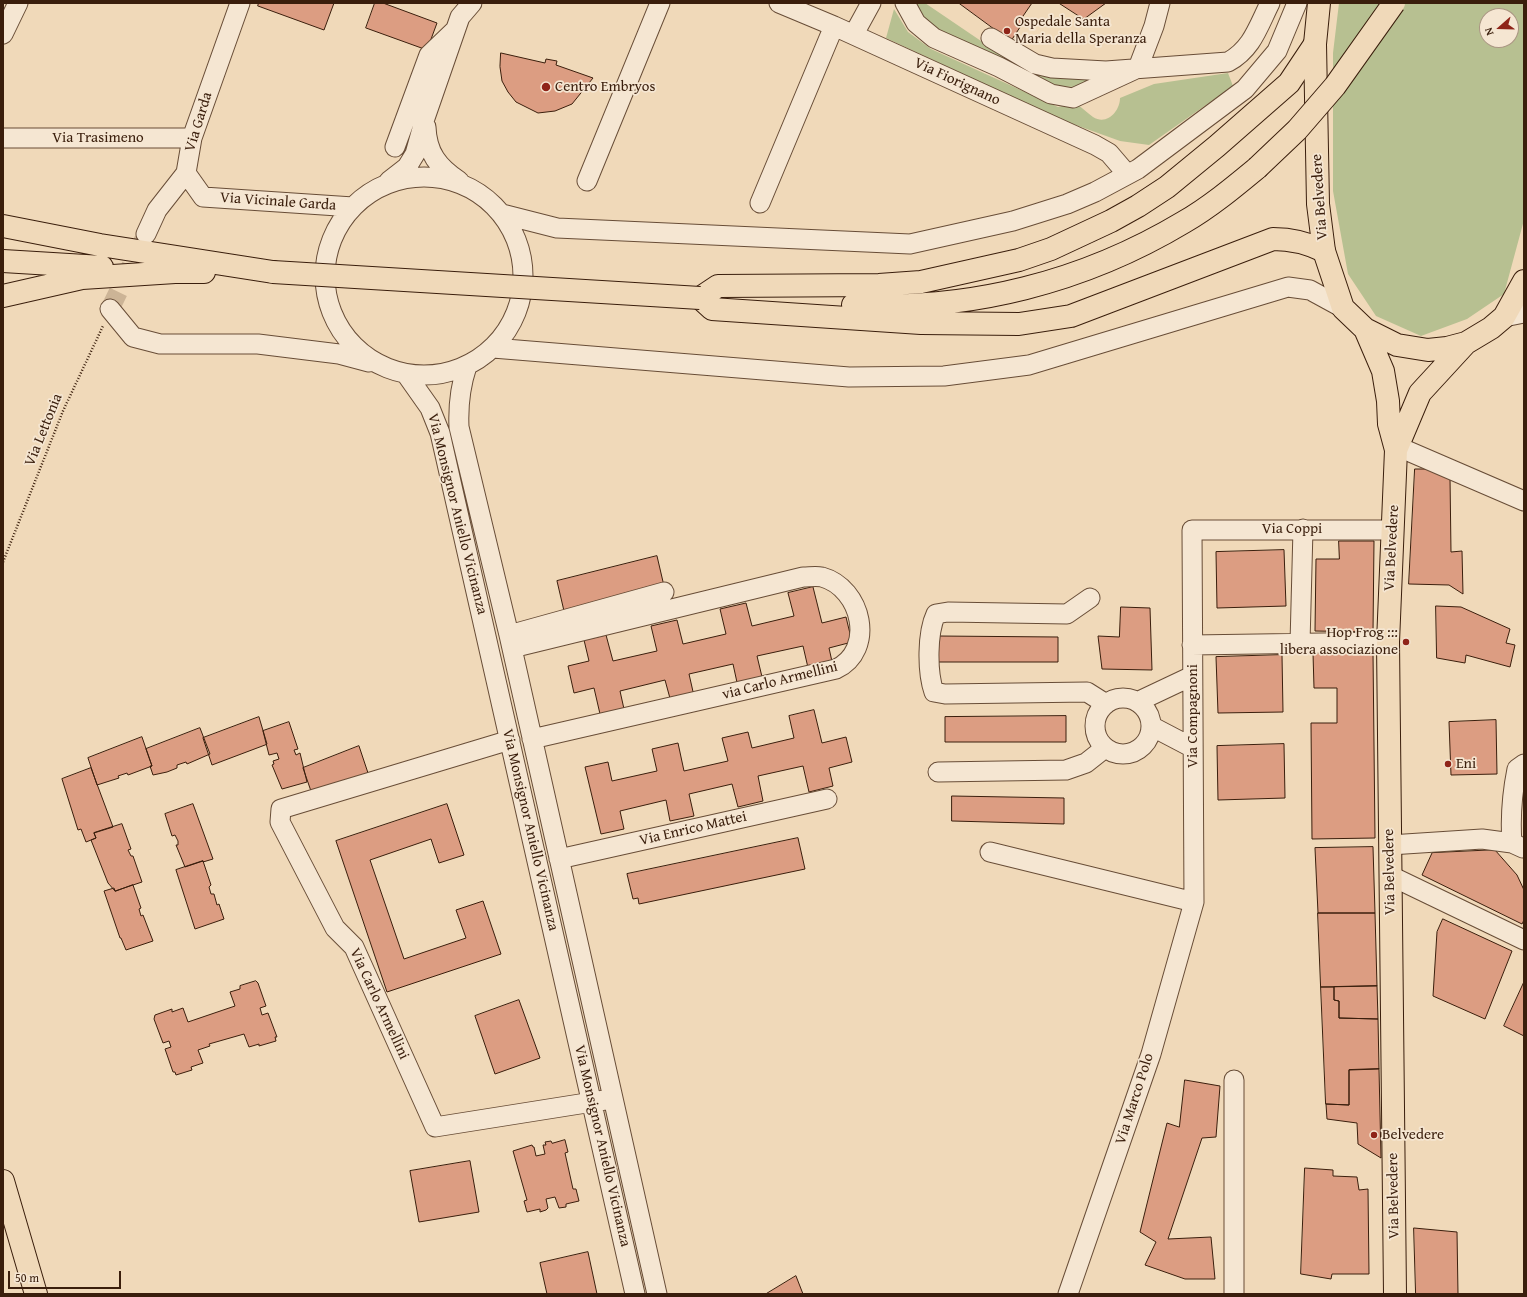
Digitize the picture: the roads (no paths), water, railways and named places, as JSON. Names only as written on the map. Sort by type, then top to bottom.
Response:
[{"type":"main road","name":"Via Belvedere","points":[[1319,3],[1315,44],[1318,204],[1324,251],[1343,308],[1366,329],[1397,345],[1412,349],[1428,350],[1466,343],[1514,315],[1524,281]]},
{"type":"main road","points":[[3,261],[175,272],[273,272],[700,298],[876,306],[983,298],[1039,286],[1110,262],[1185,222],[1218,200],[1257,168],[1297,130],[1335,86],[1394,3]]},
{"type":"main road","points":[[700,298],[718,286],[879,286],[921,282],[1019,260],[1051,249],[1111,221],[1138,206],[1167,186],[1217,146],[1289,83],[1315,44]]},
{"type":"main road","points":[[3,226],[100,245],[273,272]]},
{"type":"main road","points":[[700,298],[712,310],[913,323],[975,325],[1019,324],[1071,316],[1273,239],[1286,239],[1314,246],[1324,251]]},
{"type":"main road","points":[[3,296],[82,278],[175,272]]},
{"type":"main road","points":[[1366,329],[1382,371],[1388,401],[1389,424],[1396,450]]},
{"type":"main road","points":[[1396,450],[1420,393],[1466,343]]},
{"type":"main road","name":"Via Belvedere","points":[[1396,450],[1388,642],[1396,1294]]},
{"type":"main road","points":[[3,1181],[36,1294]]},
{"type":"street","points":[[3,34],[18,3]]},
{"type":"street","name":"Via Garda","points":[[146,234],[157,210],[186,173],[192,138],[240,3]]},
{"type":"street","points":[[587,181],[660,3]]},
{"type":"street","name":"Via Fiorignano","points":[[779,3],[854,34],[1095,145],[1109,153],[1132,171]]},
{"type":"street","points":[[854,34],[871,3]]},
{"type":"street","points":[[905,3],[916,23],[934,38],[999,67],[1051,94],[1073,98],[1138,68],[1154,26],[1160,3]]},
{"type":"street","points":[[991,38],[1035,64],[1052,68],[1106,71],[1228,62],[1240,55],[1251,43],[1270,3]]},
{"type":"street","points":[[502,214],[557,228],[910,244],[1013,221],[1067,204],[1095,192],[1132,171],[1245,88],[1277,50],[1297,3]]},
{"type":"street","points":[[379,365],[356,348],[338,326],[329,305],[325,283],[326,261],[332,240],[341,222],[353,207],[368,194],[384,185],[406,167],[415,154],[462,13]]},
{"type":"street","points":[[395,147],[430,54],[462,13]]},
{"type":"street","points":[[760,203],[834,26]]},
{"type":"street","points":[[110,309],[133,337],[160,344],[258,344],[339,354],[406,374],[437,375],[467,366],[493,348],[503,337],[514,319],[521,299],[523,278],[522,257],[514,234],[502,214],[485,198],[445,172],[431,154],[426,139],[426,118]]},
{"type":"street","name":"Via Trasimeno","points":[[3,138],[192,138]]},
{"type":"street","name":"Via Vicinale Garda","points":[[186,173],[203,198]]},
{"type":"street","points":[[384,185],[403,179],[422,177],[444,179],[466,186]]},
{"type":"street","name":"Via Vicinale Garda","points":[[157,210],[181,198],[353,207]]},
{"type":"street","points":[[493,348],[849,377],[944,376],[1029,365],[1288,287],[1310,290],[1343,308]]},
{"type":"street","name":"Via Monsignor Aniello Vicinanza","points":[[467,366],[460,388],[458,407],[459,427],[510,642],[657,1294]]},
{"type":"street","name":"Via Monsignor Aniello Vicinanza","points":[[406,374],[430,408],[440,433],[593,1102],[635,1294]]},
{"type":"street","points":[[1396,450],[1408,450],[1524,501]]},
{"type":"street","points":[[1300,643],[1303,529]]},
{"type":"street","name":"Via Coppi","points":[[1192,530],[1393,530]]},
{"type":"street","name":"Via Compagnoni","points":[[1192,530],[1194,902]]},
{"type":"street","name":"via Carlo Armellini","points":[[510,642],[803,577],[821,577],[828,580],[852,599],[857,609],[859,642],[853,657],[836,669],[532,739]]},
{"type":"street","points":[[510,642],[664,592]]},
{"type":"street","points":[[1090,598],[1067,614],[948,612],[936,614],[931,625],[930,681],[934,692],[945,694],[1087,692],[1106,704]]},
{"type":"street","points":[[1192,645],[1388,642]]},
{"type":"street","points":[[1137,702],[1192,676]]},
{"type":"street","points":[[1121,698],[1137,702],[1144,708],[1149,717],[1150,726],[1147,739],[1141,747],[1132,752],[1122,754],[1105,748],[1099,741],[1095,727],[1096,717],[1106,704],[1121,698]]},
{"type":"street","points":[[1150,726],[1193,748]]},
{"type":"street","name":"Via Carlo Armellini","points":[[510,740],[281,809],[280,822],[335,928],[354,947],[435,1127],[614,1099]]},
{"type":"street","points":[[938,772],[1066,770],[1086,763],[1105,748]]},
{"type":"street","points":[[1390,845],[1482,839],[1518,845],[1510,821],[1512,792],[1517,769],[1524,764]]},
{"type":"street","name":"Via Enrico Mattei","points":[[559,859],[827,799]]},
{"type":"street","points":[[990,852],[1194,902]]},
{"type":"street","points":[[1391,876],[1524,940]]},
{"type":"street","name":"Via Marco Polo","points":[[1068,1294],[1151,1054],[1194,902]]},
{"type":"street","points":[[1234,1080],[1234,1294]]},
{"type":"tunnel","points":[[110,309],[144,239]]},
{"type":"place","name":"Ospedale Santa Maria della Speranza","points":[[1007,31]]},
{"type":"place","name":"Centro Embryos","points":[[546,87]]},
{"type":"place","name":"Hop Frog ::: libera associazione","points":[[1406,642]]},
{"type":"place","name":"Eni","points":[[1448,764]]},
{"type":"place","name":"Belvedere","points":[[1374,1135]]}]
